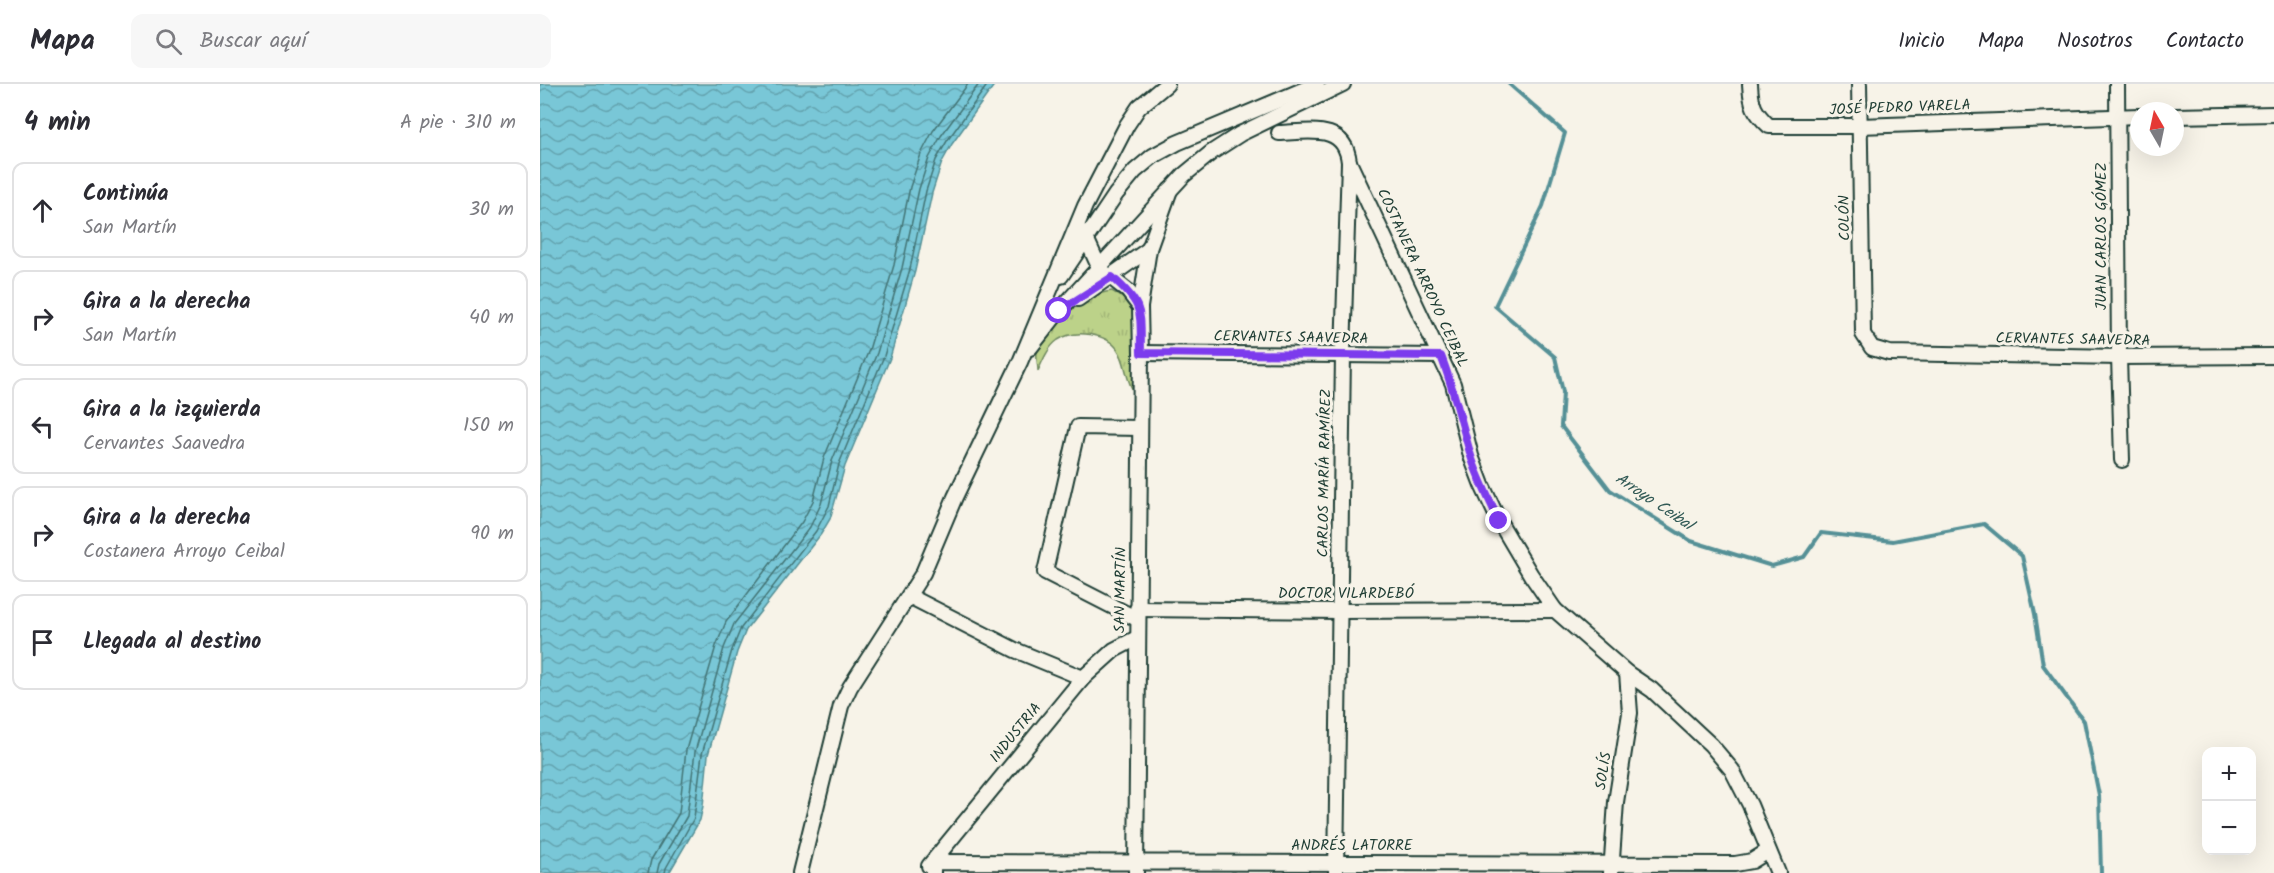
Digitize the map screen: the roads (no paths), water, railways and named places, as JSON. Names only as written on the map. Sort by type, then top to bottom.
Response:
[{"type":"street","points":[[800,873],[841,706],[850,687],[923,573],[955,497],[1020,362],[1085,206],[1127,125],[1139,107],[1167,84]]},
{"type":"street","points":[[1044,302],[1116,194],[1135,171],[1153,156],[1177,143],[1317,84]]},
{"type":"street","points":[[1106,273],[1170,190],[1212,152],[1239,134],[1343,84]]},
{"type":"street","name":"JOSÉ PEDRO VARELA","points":[[1750,84],[1751,100],[1757,115],[1769,126],[1860,126],[2130,116]]},
{"type":"street","name":"COLÓN","points":[[1859,84],[1863,334],[1872,348]]},
{"type":"street","name":"JUAN CARLOS GÓMEZ","points":[[2117,84],[2122,460]]},
{"type":"street","points":[[2184,116],[2274,114]]},
{"type":"street","name":"CARLOS MARÍA RAMÍREZ","points":[[1280,133],[1331,134],[1343,142],[1348,151],[1349,162],[1343,354],[1336,867]]},
{"type":"street","name":"COSTANERA ARROYO CEIBAL","points":[[1349,162],[1453,384],[1471,456],[1504,530],[1555,610],[1627,673],[1661,698],[1711,745],[1732,770],[1750,805],[1778,873]]},
{"type":"street","name":"SAN MARTÍN","points":[[1136,868],[1140,307],[1149,249],[1170,190]]},
{"type":"street","points":[[1085,206],[1086,238],[1106,273],[1128,291],[1140,307]]},
{"type":"street","points":[[1020,362],[1059,311],[1106,273],[1149,249]]},
{"type":"street","name":"CERVANTES SAAVEDRA","points":[[1872,348],[1889,354],[2119,357],[2274,356]]},
{"type":"street","name":"CERVANTES SAAVEDRA","points":[[1141,353],[1441,356]]},
{"type":"street","points":[[1137,614],[1045,572],[1078,427],[1140,428]]},
{"type":"street","points":[[909,596],[1015,650],[1083,678]]},
{"type":"street","name":"DOCTOR VILARDEBÓ","points":[[1137,614],[1555,610]]},
{"type":"street","name":"INDUSTRIA","points":[[930,869],[1083,678],[1114,650],[1137,638]]},
{"type":"street","name":"SOLÍS","points":[[1611,869],[1616,802],[1630,713],[1627,673]]},
{"type":"street","name":"ANDRÉS LATORRE","points":[[930,869],[1336,867],[1611,869],[1735,864],[1752,861],[1768,851]]},
{"type":"water","points":[[540,84],[995,84],[952,144],[942,162],[932,193],[915,271],[890,358],[845,466],[830,519],[821,534],[746,630],[737,652],[708,755],[700,820],[669,873],[540,873]]},
{"type":"waterway","name":"Arroyo Ceibal","points":[[1509,84],[1565,133],[1543,206],[1495,306],[1555,357],[1563,392],[1561,426],[1610,490],[1691,541],[1772,566],[1804,557],[1821,533],[1893,541],[1984,524],[2022,556],[2043,665],[2084,721],[2099,795],[2101,873]]}]
